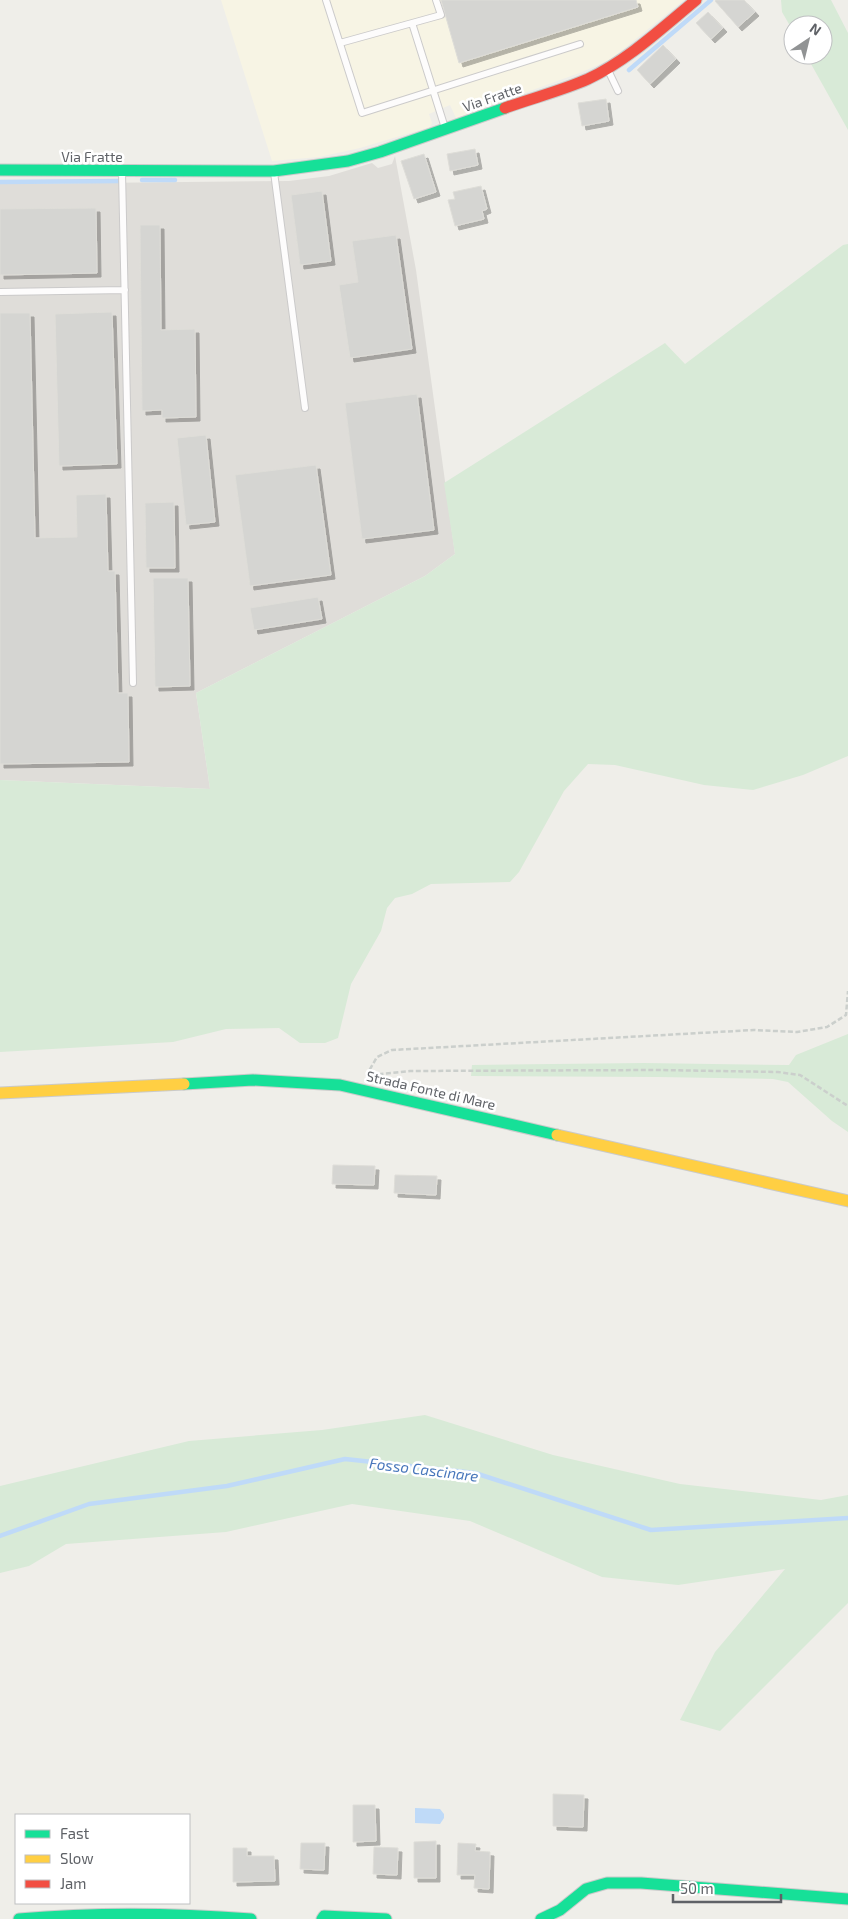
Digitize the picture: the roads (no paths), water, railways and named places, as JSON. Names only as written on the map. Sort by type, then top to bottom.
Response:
[{"type":"street","name":"Via Fratte","points":[[0,170],[274,170],[348,161],[446,129],[587,79],[608,69],[637,49],[696,0]]},
{"type":"street","name":"Strada Fonte di Mare","points":[[0,1094],[253,1080],[340,1085],[848,1201]]},
{"type":"street","points":[[541,1919],[560,1910],[586,1889],[607,1883],[641,1883],[848,1899]]},
{"type":"street","points":[[19,1919],[110,1914],[191,1914],[251,1919]]},
{"type":"street","points":[[322,1919],[324,1916],[386,1919]]},
{"type":"lane","points":[[326,0],[362,113],[580,44]]},
{"type":"lane","points":[[340,43],[441,15],[436,0]]},
{"type":"lane","points":[[412,23],[446,129]]},
{"type":"lane","points":[[608,69],[618,91]]},
{"type":"lane","points":[[274,170],[305,408]]},
{"type":"lane","points":[[122,171],[133,683]]},
{"type":"lane","points":[[0,292],[125,290]]},
{"type":"water","points":[[415,1808],[440,1809],[444,1814],[444,1818],[440,1824],[415,1823]]},
{"type":"waterway","points":[[629,70],[711,0]]},
{"type":"waterway","points":[[142,180],[175,180]]},
{"type":"waterway","points":[[0,182],[119,181]]},
{"type":"waterway","name":"Fosso Cascinare","points":[[0,1536],[89,1504],[227,1486],[345,1459],[475,1473],[651,1530],[848,1518]]}]
